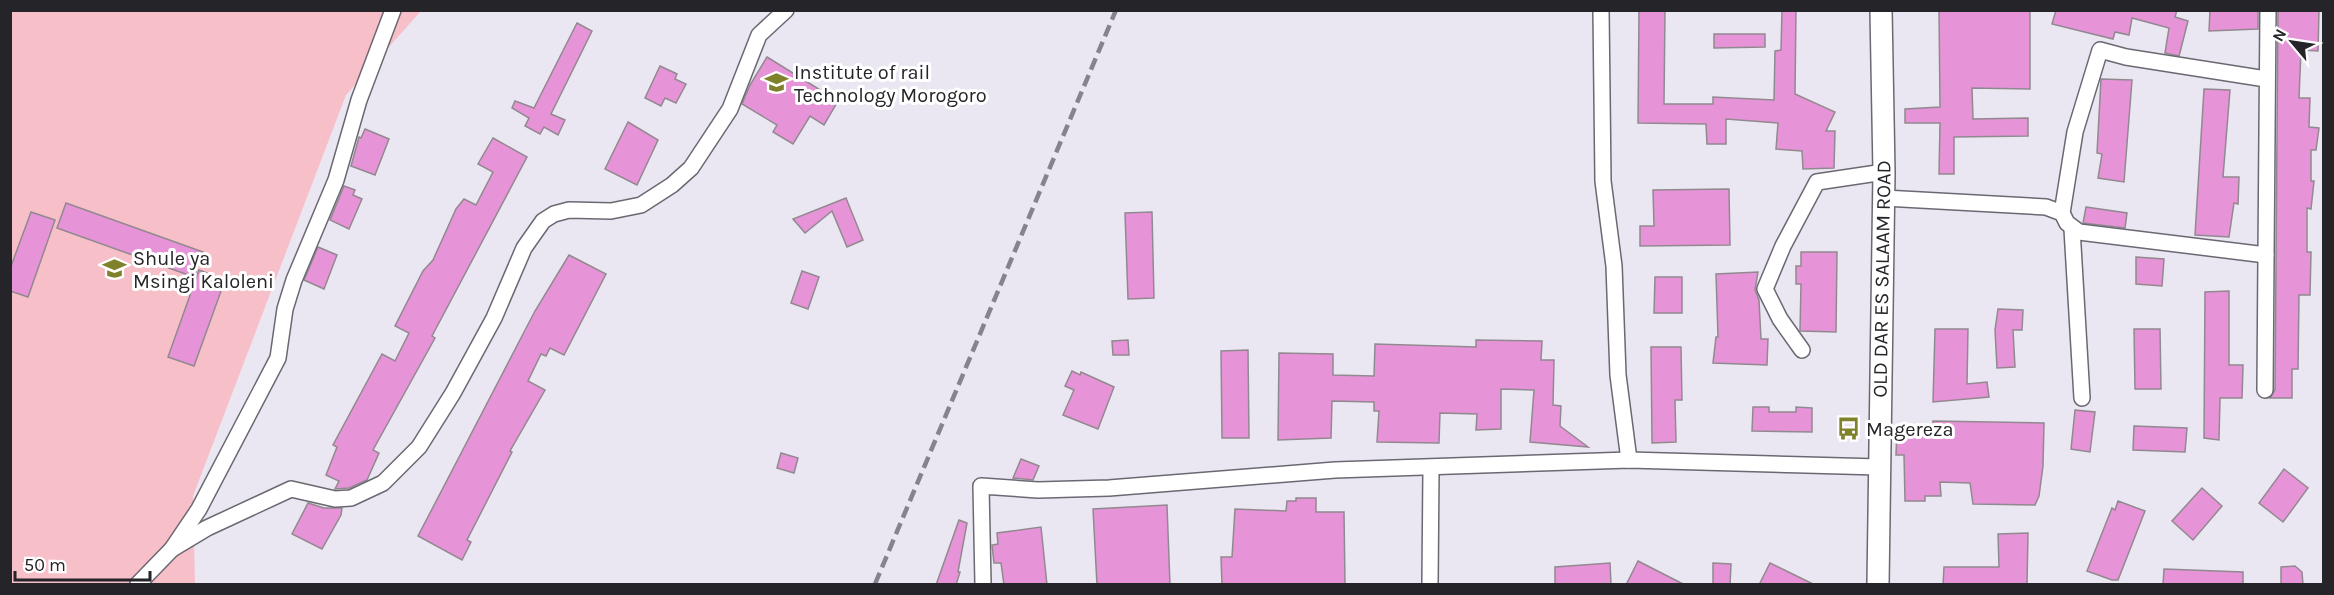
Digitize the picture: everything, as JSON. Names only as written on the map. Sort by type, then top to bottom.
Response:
[{"type":"main road","name":"OLD DAR ES SALAAM ROAD","points":[[1878,585],[1884,198],[1881,10]]},
{"type":"street","points":[[138,585],[172,549],[199,509],[278,358],[285,309],[294,280],[336,180],[359,100],[393,10]]},
{"type":"street","points":[[172,549],[207,528],[291,489],[335,499],[351,498],[383,483],[419,447],[453,393],[494,318],[524,248],[543,221],[554,214],[569,210],[611,211],[641,206],[672,185],[691,168],[730,109],[759,35],[786,10]]},
{"type":"street","points":[[1601,10],[1602,181],[1614,266],[1619,386],[1629,460]]},
{"type":"street","points":[[2265,390],[2268,10]]},
{"type":"street","points":[[2062,213],[2075,132],[2100,50],[2126,57],[2266,79]]},
{"type":"street","points":[[1802,350],[1780,318],[1765,289],[1783,246],[1817,182],[1884,172]]},
{"type":"street","points":[[1884,198],[2036,205],[2062,213],[2072,229],[2082,399]]},
{"type":"street","points":[[2072,229],[2079,232],[2266,255]]},
{"type":"street","points":[[982,585],[981,486],[1038,490],[1109,488],[1335,470],[1431,469],[1629,460],[1879,467]]},
{"type":"street","points":[[1430,585],[1431,469]]},
{"type":"shaded area","points":[[10,11],[421,11],[346,95],[193,496],[195,584],[11,584]]},
{"type":"building","points":[[1639,10],[1665,10],[1664,104],[1713,104],[1713,97],[1774,100],[1775,51],[1781,50],[1782,10],[1796,10],[1795,94],[1835,112],[1826,131],[1835,131],[1834,168],[1803,169],[1802,151],[1776,149],[1778,123],[1726,119],[1726,144],[1707,144],[1706,124],[1638,123]]},
{"type":"building","points":[[1939,10],[2030,10],[2030,89],[1972,88],[1973,119],[2028,118],[2028,136],[1954,137],[1954,174],[1939,174],[1940,123],[1905,123],[1905,109],[1940,107]]},
{"type":"building","points":[[2056,10],[2177,10],[2175,17],[2188,21],[2179,56],[2165,53],[2169,28],[2132,18],[2129,35],[2115,32],[2113,39],[2052,24]]},
{"type":"building","points":[[2210,10],[2258,10],[2258,29],[2209,31]]},
{"type":"building","points":[[2278,10],[2319,10],[2318,51],[2301,50],[2299,98],[2310,98],[2309,127],[2319,128],[2316,150],[2311,150],[2311,181],[2314,181],[2311,209],[2307,208],[2307,252],[2311,252],[2310,295],[2299,295],[2298,369],[2292,369],[2292,398],[2270,398],[2275,390]]},
{"type":"building","points":[[577,23],[592,31],[551,114],[565,120],[558,135],[544,127],[540,134],[525,126],[529,118],[512,108],[515,101],[534,108]]},
{"type":"building","points":[[1714,34],[1765,34],[1765,47],[1714,48]]},
{"type":"building","points":[[767,57],[838,101],[824,125],[810,116],[793,144],[773,132],[777,125],[742,104],[750,85]]},
{"type":"building","points":[[660,66],[677,74],[675,79],[686,84],[676,103],[665,98],[661,106],[645,98]]},
{"type":"building","points":[[2101,79],[2132,80],[2124,182],[2098,178],[2102,154],[2097,153]]},
{"type":"building","points":[[2204,89],[2230,90],[2223,177],[2239,177],[2238,204],[2234,203],[2229,237],[2195,235]]},
{"type":"building","points":[[628,122],[658,140],[637,185],[605,169]]},
{"type":"building","points":[[365,129],[389,139],[375,175],[351,166],[359,137],[361,138]]},
{"type":"building","points":[[493,138],[527,157],[432,336],[435,338],[373,450],[379,453],[367,480],[349,488],[335,489],[339,481],[326,475],[337,447],[333,445],[382,354],[395,361],[409,333],[395,326],[423,271],[433,260],[456,209],[464,199],[476,205],[493,172],[478,164]]},
{"type":"building","points":[[344,186],[355,190],[353,195],[362,199],[349,229],[330,220]]},
{"type":"building","points":[[1729,189],[1730,245],[1640,246],[1640,226],[1654,226],[1653,190]]},
{"type":"building","points":[[846,198],[863,240],[847,247],[832,211],[805,233],[793,219]]},
{"type":"building","points":[[66,203],[203,252],[194,277],[57,228]]},
{"type":"building","points":[[2086,207],[2127,213],[2125,228],[2083,223]]},
{"type":"building","points":[[31,212],[55,220],[28,297],[10,291],[10,269]]},
{"type":"building","points":[[1152,212],[1154,298],[1128,299],[1125,213]]},
{"type":"building","points":[[318,247],[337,255],[324,289],[304,280]]},
{"type":"building","points":[[1801,252],[1837,252],[1836,332],[1800,331],[1801,284],[1796,284],[1796,266],[1801,266]]},
{"type":"building","points":[[569,255],[606,274],[564,355],[550,348],[546,356],[541,354],[528,381],[545,390],[510,451],[512,452],[467,540],[471,542],[462,560],[418,536],[535,311]]},
{"type":"building","points":[[2136,257],[2164,259],[2162,286],[2136,284]]},
{"type":"building","points":[[199,270],[225,280],[194,366],[168,357]]},
{"type":"building","points":[[802,271],[819,277],[808,309],[791,303]]},
{"type":"building","points":[[1758,272],[1755,290],[1759,300],[1761,339],[1768,339],[1767,365],[1713,363],[1716,337],[1718,337],[1716,274]]},
{"type":"building","points":[[1655,277],[1682,277],[1682,313],[1654,313]]},
{"type":"building","points":[[2229,291],[2229,365],[2243,365],[2242,398],[2220,398],[2219,440],[2204,438],[2205,292]]},
{"type":"building","points":[[1998,309],[2023,310],[2022,330],[2013,330],[2015,367],[1997,368],[1995,330]]},
{"type":"building","points":[[1935,329],[1968,329],[1967,384],[1987,382],[1989,397],[1933,402]]},
{"type":"building","points":[[2134,329],[2160,329],[2161,389],[2135,389]]},
{"type":"building","points":[[1128,340],[1129,355],[1113,355],[1112,341]]},
{"type":"building","points":[[1476,340],[1542,341],[1541,360],[1554,360],[1553,405],[1561,406],[1560,426],[1588,447],[1530,442],[1534,390],[1501,389],[1501,429],[1476,430],[1477,414],[1440,413],[1439,443],[1377,442],[1379,411],[1374,411],[1374,402],[1332,401],[1331,438],[1278,440],[1279,353],[1333,354],[1333,375],[1374,376],[1375,344],[1476,347]]},
{"type":"building","points":[[1651,347],[1681,347],[1682,400],[1675,400],[1676,442],[1652,443]]},
{"type":"building","points":[[1248,350],[1249,438],[1222,438],[1221,351]]},
{"type":"building","points":[[1072,371],[1080,375],[1081,372],[1114,387],[1098,429],[1063,415],[1074,390],[1065,386]]},
{"type":"building","points":[[1753,407],[1769,407],[1769,412],[1796,412],[1796,407],[1812,408],[1812,432],[1752,431]]},
{"type":"building","points":[[2075,410],[2095,412],[2090,452],[2071,449]]},
{"type":"building","points":[[1933,421],[2044,423],[2043,466],[2039,496],[2035,505],[1973,504],[1970,483],[1940,482],[1941,496],[1925,496],[1925,501],[1905,501],[1904,455],[1896,455],[1897,427],[1933,428]]},
{"type":"building","points":[[2134,426],[2187,428],[2185,452],[2133,450]]},
{"type":"building","points":[[781,453],[798,458],[794,473],[777,468]]},
{"type":"building","points":[[1021,459],[1039,466],[1033,480],[1013,478]]},
{"type":"building","points":[[2284,469],[2308,488],[2283,522],[2259,503]]},
{"type":"building","points":[[2202,488],[2222,506],[2193,540],[2172,521]]},
{"type":"building","points":[[1296,498],[1316,498],[1316,512],[1344,512],[1345,585],[1222,585],[1221,557],[1232,557],[1235,509],[1286,511],[1287,501],[1296,501]]},
{"type":"building","points":[[2118,501],[2145,511],[2118,580],[2112,580],[2087,571],[2112,508],[2115,510]]},
{"type":"building","points":[[308,503],[324,508],[342,508],[341,515],[322,549],[292,534]]},
{"type":"building","points":[[1167,505],[1170,585],[1097,585],[1093,509]]},
{"type":"building","points":[[959,520],[967,523],[956,585],[936,585]]},
{"type":"building","points":[[1041,527],[1047,585],[1004,585],[1001,563],[994,563],[992,545],[998,544],[997,533]]},
{"type":"building","points":[[2028,533],[2027,585],[1943,585],[1944,567],[1999,567],[1998,534]]},
{"type":"building","points":[[1638,561],[1685,585],[1626,585]]},
{"type":"building","points":[[1610,563],[1611,585],[1555,585],[1555,567]]},
{"type":"building","points":[[1713,563],[1731,564],[1730,585],[1713,585]]},
{"type":"building","points":[[1770,563],[1815,585],[1759,585]]},
{"type":"building","points":[[2295,566],[2302,572],[2303,585],[2281,585],[2281,567]]},
{"type":"building","points":[[2164,569],[2243,572],[2243,585],[2163,585]]},
{"type":"railway","points":[[875,584],[1116,10]]},
{"type":"place","name":"Institute of rail Technology Morogoro","points":[[776,83]]},
{"type":"place","name":"Shule ya Msingi Kaloleni","points":[[115,269]]},
{"type":"place","name":"Magereza","points":[[1848,429]]}]
